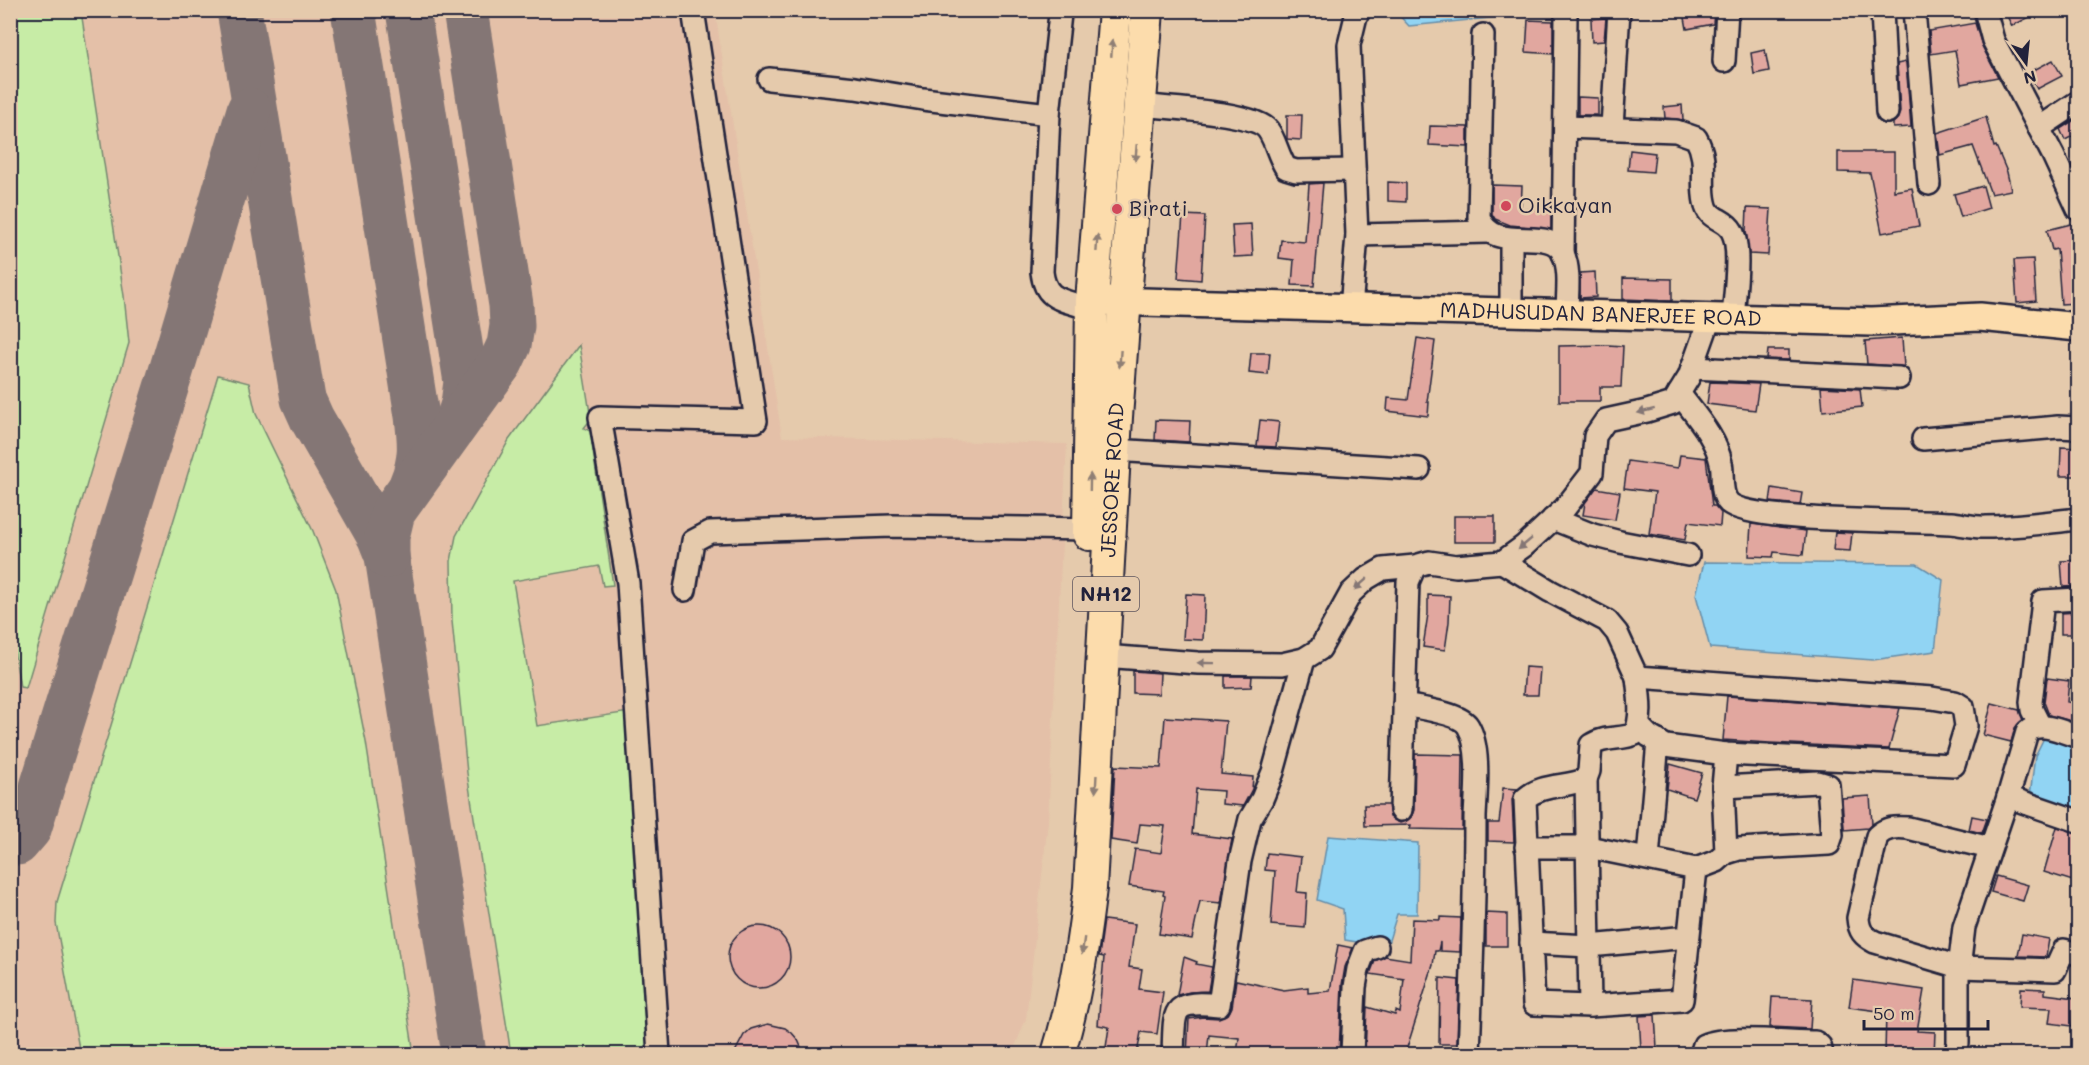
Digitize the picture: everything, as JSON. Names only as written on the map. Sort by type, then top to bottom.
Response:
[{"type":"highway","name":"NH12","points":[[1037,1054],[1061,954],[1068,895],[1082,684],[1089,528],[1092,301],[1115,10]]},
{"type":"highway","name":"JESSORE ROAD","points":[[1058,1054],[1073,1004],[1090,888],[1114,450],[1147,10]]},
{"type":"main road","name":"MADHUSUDAN BANERJEE ROAD","points":[[1092,301],[1124,300],[1351,309],[1871,322],[1980,317],[2029,320],[2079,327]]},
{"type":"street","points":[[659,1054],[628,583],[600,417],[756,421],[693,10]]},
{"type":"street","points":[[1351,309],[1357,235],[1349,45],[1356,16],[1360,10]]},
{"type":"street","points":[[1612,127],[1619,10]]},
{"type":"street","points":[[1724,61],[1727,10]]},
{"type":"street","points":[[1882,10],[1887,112]]},
{"type":"street","points":[[1914,10],[1929,184]]},
{"type":"street","points":[[1985,10],[1993,40],[2079,209]]},
{"type":"street","points":[[1060,14],[1049,114],[1043,282],[1049,293],[1064,300],[1081,306],[1092,301]]},
{"type":"street","points":[[1563,254],[1566,16]]},
{"type":"street","points":[[1483,35],[1479,208],[1483,226],[1489,232]]},
{"type":"street","points":[[769,79],[1049,114]]},
{"type":"street","points":[[2039,128],[2079,102]]},
{"type":"street","points":[[1140,105],[1238,116],[1256,121],[1267,128],[1286,168],[1296,171],[1354,170]]},
{"type":"street","points":[[1103,656],[1198,663],[1282,664],[1304,659],[1320,649],[1351,593],[1366,579],[1383,569],[1415,566],[1429,562],[1456,566],[1502,562],[1524,546],[1565,508],[1592,472],[1595,436],[1606,420],[1672,403],[1721,319],[1737,260],[1732,231],[1707,212],[1704,200],[1702,149],[1696,138],[1676,131],[1565,127]]},
{"type":"street","points":[[1357,235],[1489,232],[1511,238],[1553,242],[1560,247],[1567,266],[1567,314]]},
{"type":"street","points":[[1511,238],[1511,313]]},
{"type":"street","points":[[1692,368],[1899,378]]},
{"type":"street","points":[[1679,393],[1705,428],[1716,448],[1722,464],[1725,495],[1727,501],[1736,508],[1782,516],[1952,523],[1986,528],[2079,519]]},
{"type":"street","points":[[1923,440],[2079,428]]},
{"type":"street","points":[[1114,450],[1419,469]]},
{"type":"street","points":[[1553,519],[1593,535],[1688,555]]},
{"type":"street","points":[[685,590],[693,541],[710,532],[892,526],[1089,528]]},
{"type":"street","points":[[1502,562],[1607,621],[1617,633],[1634,670],[1641,713],[1639,726],[1635,734],[1598,740],[1591,745],[1589,771],[1586,779],[1590,1006]]},
{"type":"street","points":[[1401,810],[1408,582],[1415,566]]},
{"type":"street","points":[[2040,726],[2032,710],[2031,702],[2043,601],[2079,599]]},
{"type":"street","points":[[1173,1054],[1175,1016],[1182,1006],[1194,1002],[1219,1005],[1240,861],[1250,819],[1274,772],[1304,659]]},
{"type":"street","points":[[1634,670],[1932,698],[1955,702],[1963,707],[1966,726],[1954,765],[1726,754],[1666,746],[1649,736],[1639,726]]},
{"type":"street","points":[[1404,705],[1455,717],[1467,724],[1472,738],[1476,762],[1470,1054]]},
{"type":"street","points":[[1956,1054],[1959,1043],[1959,967],[1964,927],[2008,797],[2027,732],[2032,727],[2040,726],[2079,737]]},
{"type":"street","points":[[1648,858],[1658,741]]},
{"type":"street","points":[[1726,754],[1723,787],[1726,853]]},
{"type":"street","points":[[1586,779],[1541,789],[1525,799],[1534,1004],[1590,1006],[1682,1000],[1696,869]]},
{"type":"street","points":[[1526,847],[1587,847],[1696,869],[1717,861],[1726,853],[1739,849],[1829,844],[1832,835],[1828,785],[1818,782],[1723,787]]},
{"type":"street","points":[[2008,797],[2079,821]]},
{"type":"street","points":[[1990,848],[1908,828],[1894,827],[1884,830],[1877,836],[1858,918],[1860,931],[1875,942],[1959,967],[2055,970],[2064,950],[2079,954]]},
{"type":"street","points":[[1531,944],[1589,946],[1688,937]]},
{"type":"street","points":[[1352,1054],[1358,969],[1365,951],[1377,947]]},
{"type":"street","points":[[1701,1054],[1704,1045],[1735,1040],[1815,1042],[1820,1046],[1822,1054]]},
{"type":"shaded area","points":[[10,11],[715,11],[782,437],[1067,444],[1048,821],[1026,1019],[1012,1054],[11,1054]]},
{"type":"green space","points":[[10,11],[81,11],[129,343],[26,688],[20,687],[10,625]]},
{"type":"green space","points":[[579,345],[591,419],[584,428],[590,431],[613,585],[603,586],[599,566],[513,581],[537,726],[629,712],[637,809],[640,941],[650,1054],[511,1054],[467,773],[452,621],[451,561],[456,536],[509,440]]},
{"type":"green space","points":[[218,375],[249,383],[256,414],[313,531],[336,590],[366,742],[414,1054],[80,1054],[56,923],[57,902]]},
{"type":"water","points":[[1510,10],[1510,16],[1409,26],[1395,11]]},
{"type":"water","points":[[1704,562],[1917,564],[1943,580],[1935,651],[1873,660],[1710,648],[1696,595]]},
{"type":"water","points":[[2045,736],[2078,742],[2078,822],[2029,804],[2035,756]]},
{"type":"water","points":[[1328,836],[1418,843],[1417,914],[1397,914],[1387,947],[1345,940],[1343,909],[1317,900]]},
{"type":"building","points":[[1714,10],[1713,24],[1687,29],[1684,12]]},
{"type":"building","points":[[2004,10],[2043,10],[2012,26]]},
{"type":"building","points":[[1606,18],[1604,41],[1592,42],[1591,19]]},
{"type":"building","points":[[1528,20],[1553,21],[1553,54],[1526,52]]},
{"type":"building","points":[[1975,23],[1982,46],[1998,77],[1961,84],[1955,50],[1931,54],[1929,31]]},
{"type":"building","points":[[1765,50],[1769,71],[1754,74],[1751,53]]},
{"type":"building","points":[[2053,60],[2062,76],[2037,89],[2028,73]]},
{"type":"building","points":[[1906,62],[1911,127],[1893,128],[1893,123],[1900,111],[1897,64]]},
{"type":"building","points":[[1578,97],[1598,98],[1598,115],[1578,115]]},
{"type":"building","points":[[1682,105],[1683,120],[1665,118],[1664,107]]},
{"type":"building","points":[[1287,115],[1302,115],[1301,140],[1287,139]]},
{"type":"building","points":[[1986,117],[1994,147],[1996,146],[2007,172],[2011,190],[1991,194],[1973,146],[1940,155],[1937,133]]},
{"type":"building","points":[[2079,117],[2079,133],[2065,140],[2060,129]]},
{"type":"building","points":[[1430,126],[1468,127],[1468,147],[1429,145]]},
{"type":"building","points":[[1630,150],[1655,153],[1653,172],[1628,170]]},
{"type":"building","points":[[1838,152],[1894,152],[1894,191],[1912,188],[1919,226],[1882,233],[1870,173],[1838,172]]},
{"type":"building","points":[[1388,182],[1406,183],[1406,202],[1388,201]]},
{"type":"building","points":[[1323,183],[1314,286],[1292,285],[1294,260],[1279,258],[1281,240],[1305,242],[1309,184]]},
{"type":"building","name":"Oikkayan","points":[[1492,185],[1522,186],[1521,210],[1551,208],[1551,229],[1510,225],[1495,219],[1492,214]]},
{"type":"building","points":[[1983,186],[1989,208],[1961,217],[1954,194]]},
{"type":"building","points":[[1747,208],[1771,209],[1768,255],[1749,254],[1746,231]]},
{"type":"building","points":[[1183,215],[1205,216],[1201,280],[1178,278]]},
{"type":"building","points":[[2079,222],[2079,243],[2073,245],[2077,303],[2061,304],[2057,249],[2052,250],[2047,230]]},
{"type":"building","points":[[1251,224],[1253,256],[1234,257],[1232,225]]},
{"type":"building","points":[[2033,259],[2036,301],[2017,303],[2014,260]]},
{"type":"building","points":[[1595,272],[1596,297],[1580,298],[1580,273]]},
{"type":"building","points":[[1623,278],[1672,279],[1672,301],[1623,299]]},
{"type":"building","points":[[1417,338],[1435,341],[1427,402],[1429,402],[1428,416],[1387,411],[1388,398],[1408,400]]},
{"type":"building","points":[[1902,338],[1904,367],[1867,364],[1865,341]]},
{"type":"building","points":[[1559,346],[1623,346],[1621,387],[1600,387],[1600,401],[1559,401]]},
{"type":"building","points":[[1768,350],[1789,350],[1789,360],[1767,359]]},
{"type":"building","points":[[1251,353],[1270,353],[1268,375],[1249,373]]},
{"type":"building","points":[[1710,382],[1759,384],[1755,410],[1707,404]]},
{"type":"building","points":[[1821,387],[1860,389],[1862,407],[1823,411]]},
{"type":"building","points":[[1156,420],[1190,421],[1189,442],[1155,440]]},
{"type":"building","points":[[1260,420],[1279,422],[1276,447],[1257,446]]},
{"type":"building","points":[[2061,447],[2078,448],[2077,476],[2060,476]]},
{"type":"building","points":[[1680,455],[1706,458],[1712,506],[1715,506],[1721,513],[1720,526],[1688,522],[1685,540],[1649,534],[1655,492],[1624,488],[1628,461],[1678,468]]},
{"type":"building","points":[[1596,488],[1620,492],[1615,520],[1583,515],[1585,503]]},
{"type":"building","points":[[1772,488],[1802,493],[1800,505],[1770,502]]},
{"type":"building","points":[[1454,516],[1495,516],[1495,542],[1454,542]]},
{"type":"building","points":[[1751,524],[1806,531],[1803,555],[1774,552],[1773,557],[1749,556]]},
{"type":"building","points":[[1835,532],[1852,533],[1850,551],[1833,550]]},
{"type":"building","points":[[2079,560],[2079,586],[2063,587],[2061,561]]},
{"type":"building","points":[[1186,594],[1205,595],[1203,640],[1183,639]]},
{"type":"building","points":[[1428,595],[1450,596],[1445,650],[1423,647],[1428,614]]},
{"type":"building","points":[[2079,612],[2079,634],[2061,634],[2061,613]]},
{"type":"building","points":[[1525,667],[1540,668],[1538,695],[1523,695]]},
{"type":"building","points":[[1133,671],[1160,673],[1159,694],[1133,693]]},
{"type":"building","points":[[1225,676],[1252,676],[1251,687],[1225,688]]},
{"type":"building","points":[[2047,678],[2069,681],[2067,702],[2079,704],[2079,723],[2049,715],[2044,702]]},
{"type":"building","points":[[1727,696],[1900,708],[1889,749],[1723,740]]},
{"type":"building","points":[[1992,703],[2019,710],[2023,720],[2015,728],[2011,742],[1983,735]]},
{"type":"building","points":[[1165,717],[1226,721],[1221,774],[1253,777],[1252,789],[1243,806],[1222,804],[1223,791],[1196,789],[1192,834],[1232,839],[1221,903],[1200,901],[1192,939],[1159,934],[1164,891],[1129,886],[1135,849],[1161,853],[1165,826],[1140,824],[1137,844],[1111,840],[1115,766],[1161,768]]},
{"type":"building","points":[[1415,754],[1463,755],[1462,830],[1410,829],[1411,825],[1365,826],[1364,805],[1388,805],[1390,817],[1400,823],[1411,817],[1414,810]]},
{"type":"building","points":[[1670,764],[1702,773],[1694,798],[1667,789]]},
{"type":"building","points":[[1503,788],[1517,789],[1512,800],[1514,842],[1488,841],[1488,823],[1499,823]]},
{"type":"building","points":[[1870,796],[1872,824],[1868,828],[1844,830],[1842,798]]},
{"type":"building","points":[[1972,816],[1987,819],[1982,833],[1969,830]]},
{"type":"building","points":[[2057,827],[2079,833],[2079,883],[2044,872]]},
{"type":"building","points":[[1267,853],[1301,857],[1297,892],[1307,893],[1305,928],[1271,925],[1275,871],[1265,870]]},
{"type":"building","points":[[1996,876],[2028,885],[2023,901],[1991,892]]},
{"type":"building","points":[[1486,913],[1507,914],[1507,946],[1486,946]]},
{"type":"building","points":[[1440,917],[1461,918],[1460,952],[1440,951],[1440,942],[1438,951],[1435,951],[1433,965],[1405,1054],[1365,1054],[1367,1007],[1395,1015],[1396,1011],[1400,1013],[1404,979],[1370,974],[1375,961],[1385,956],[1410,960],[1412,919],[1440,920]]},
{"type":"building","points":[[1104,920],[1135,924],[1129,967],[1142,969],[1139,989],[1163,992],[1157,1034],[1141,1032],[1137,1054],[1105,1054],[1109,1027],[1098,1025],[1104,957],[1099,956]]},
{"type":"building","points":[[759,926],[776,931],[781,935],[785,940],[790,957],[785,974],[781,979],[776,983],[759,988],[742,983],[737,979],[733,974],[728,957],[733,940],[737,935],[742,931]]},
{"type":"building","points":[[2022,934],[2049,939],[2046,957],[2018,956]]},
{"type":"building","points":[[1338,945],[1353,948],[1345,967],[1342,985],[1339,1054],[1237,1054],[1239,1038],[1209,1035],[1207,1054],[1187,1054],[1189,1019],[1219,1018],[1229,1013],[1236,980],[1284,990],[1308,987],[1308,993],[1330,991]]},
{"type":"building","points":[[1184,957],[1197,962],[1196,964],[1212,967],[1208,991],[1177,995]]},
{"type":"building","points":[[1440,978],[1459,980],[1457,1044],[1439,1044]]},
{"type":"building","points":[[1853,980],[1924,990],[1917,1031],[1935,1032],[1934,1054],[1885,1054],[1886,1012],[1849,1007]]},
{"type":"building","points":[[2021,988],[2045,989],[2045,994],[2076,998],[2072,1026],[2049,1023],[2051,1008],[2020,1007]]},
{"type":"building","points":[[1772,997],[1812,999],[1810,1029],[1770,1027]]},
{"type":"building","points":[[1655,1015],[1657,1048],[1641,1049],[1639,1016]]},
{"type":"building","points":[[768,1024],[785,1028],[792,1033],[804,1054],[734,1054],[744,1035],[751,1029]]},
{"type":"taxiway","points":[[239,10],[303,399],[312,419],[379,536],[387,556],[464,1054]]},
{"type":"taxiway","points":[[353,10],[417,416],[419,451],[411,485]]},
{"type":"taxiway","points":[[408,10],[466,382],[463,404],[457,422]]},
{"type":"taxiway","points":[[387,556],[387,537],[393,512],[501,362],[509,345],[512,326],[511,305],[465,10]]},
{"type":"taxiway","points":[[10,843],[17,843],[29,829],[170,375],[249,110]]},
{"type":"place","name":"Oikkayan","points":[[1506,206]]},
{"type":"place","name":"Birati","points":[[1117,209]]}]
